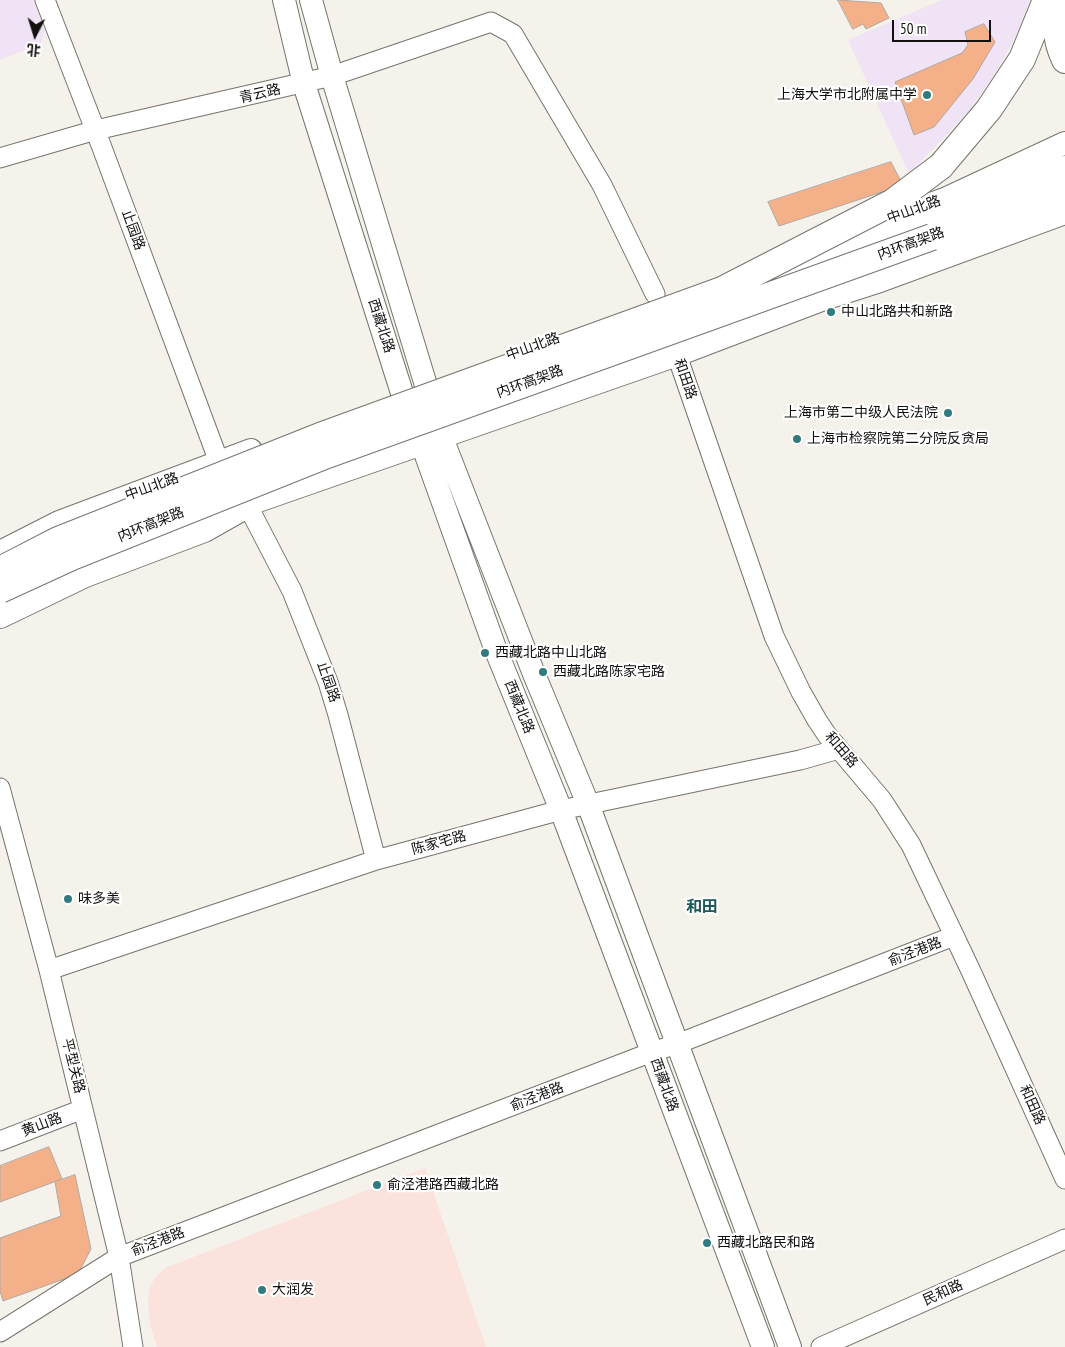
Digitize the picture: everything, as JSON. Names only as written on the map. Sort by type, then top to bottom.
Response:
[{"type":"highway","points":[[722,290],[892,202],[941,166],[989,109],[1022,59],[1046,0]]},
{"type":"highway","points":[[1060,0],[1055,22],[1059,48],[1065,60]]},
{"type":"highway","name":"内环高架路","points":[[0,570],[58,540],[320,436],[722,290],[1059,155]]},
{"type":"highway","name":"内环高架路","points":[[0,590],[72,557],[327,455],[1065,188]]},
{"type":"highway","points":[[932,237],[1065,194]]},
{"type":"highway","points":[[0,615],[86,574],[204,529],[251,508]]},
{"type":"main road","name":"西藏北路","points":[[284,0],[304,84],[402,393],[432,441],[534,674],[588,804],[790,1347]]},
{"type":"main road","name":"西藏北路","points":[[311,0],[332,76],[426,385],[432,441],[495,648],[560,810],[763,1347]]},
{"type":"main road","name":"中山北路","points":[[0,552],[59,522],[402,393],[657,298],[947,198],[1059,155],[1065,135]]},
{"type":"main road","points":[[0,605],[77,569],[677,355],[824,299],[880,281],[1065,213]]},
{"type":"main road","points":[[880,281],[926,271],[1065,223]]},
{"type":"street","name":"止园路","points":[[45,0],[96,130],[219,462]]},
{"type":"street","name":"青云路","points":[[0,158],[96,130],[304,84],[490,22],[513,34]]},
{"type":"street","name":"和田路","points":[[513,34],[602,185],[657,298],[774,636],[813,713],[839,749],[882,800],[903,830],[954,936],[1065,1179]]},
{"type":"street","name":"止园路","points":[[251,508],[292,591],[328,682],[376,860]]},
{"type":"street","points":[[0,629],[76,588],[251,508]]},
{"type":"street","name":"陈家宅路","points":[[49,970],[376,860],[560,810],[800,760],[839,749]]},
{"type":"street","name":"平型关路","points":[[0,788],[49,970],[119,1257],[133,1347]]},
{"type":"street","name":"俞泾港路","points":[[0,1332],[119,1257],[954,936]]},
{"type":"street","name":"黄山路","points":[[0,1141],[83,1109]]},
{"type":"street","name":"民和路","points":[[821,1347],[1065,1239]]},
{"type":"shaded area","points":[[0,0],[34,0],[45,30],[41,43],[0,60]]},
{"type":"shaded area","name":"上海大学市北附属中学","points":[[942,0],[1030,0],[1018,32],[993,77],[966,114],[909,174],[848,40]]},
{"type":"shaded area","points":[[425,1168],[486,1347],[157,1347],[150,1325],[149,1291],[154,1279],[165,1268]]},
{"type":"building","points":[[838,0],[881,3],[889,18],[866,29],[863,24],[853,29]]},
{"type":"building","points":[[984,24],[995,42],[973,79],[934,127],[914,135],[895,82],[962,53],[968,45],[965,32]]},
{"type":"building","points":[[891,162],[903,185],[779,226],[768,202]]},
{"type":"building","points":[[49,1147],[62,1179],[0,1202],[0,1166]]},
{"type":"building","points":[[75,1175],[91,1249],[78,1274],[3,1301],[0,1291],[0,1238],[61,1216],[55,1182]]},
{"type":"place","name":"上海大学市北附属中学","points":[[927,95]]},
{"type":"place","name":"中山北路共和新路","points":[[831,312]]},
{"type":"place","name":"上海市第二中级人民法院","points":[[948,413]]},
{"type":"place","name":"上海市检察院第二分院反贪局","points":[[797,439]]},
{"type":"place","name":"西藏北路中山北路","points":[[485,653]]},
{"type":"place","name":"西藏北路陈家宅路","points":[[543,672]]},
{"type":"place","name":"味多美","points":[[68,899]]},
{"type":"place","name":"俞泾港路西藏北路","points":[[377,1185]]},
{"type":"place","name":"西藏北路民和路","points":[[707,1243]]},
{"type":"place","name":"大润发","points":[[262,1290]]},
{"type":"district","name":"和田","points":[[702,907]]}]
